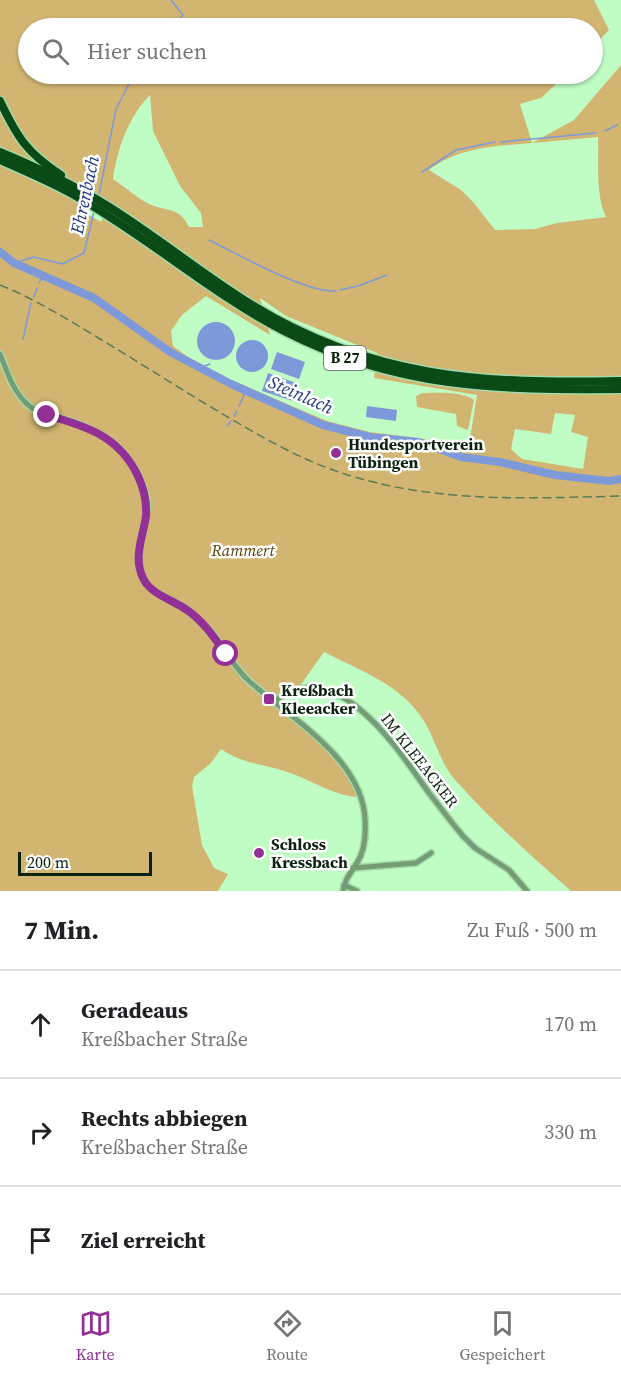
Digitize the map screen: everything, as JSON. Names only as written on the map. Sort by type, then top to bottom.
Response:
[{"type":"highway","points":[[0,101],[18,137],[32,153],[90,199]]},
{"type":"highway","name":"B 27","points":[[0,152],[38,168],[90,199],[250,312],[293,335],[356,362],[394,373],[462,385],[499,388],[621,389]]},
{"type":"highway","name":"B 27","points":[[0,160],[64,190],[90,199]]},
{"type":"highway","name":"B 27","points":[[107,211],[254,306],[320,340],[357,355],[395,366],[461,378],[538,382],[621,381]]},
{"type":"street","points":[[0,354],[7,375],[17,393],[29,406],[47,415],[91,429],[110,441],[127,456],[143,488],[147,502],[138,563],[148,587],[187,610],[208,629],[247,680],[326,744],[354,783],[364,808],[365,833],[361,854],[344,881],[344,888],[357,891]]},
{"type":"street","name":"IM KLEEACKER","points":[[275,701],[287,694],[306,688],[328,692],[355,704],[378,725],[463,836],[475,849],[509,870],[527,891]]},
{"type":"street","points":[[354,868],[416,863],[432,853]]},
{"type":"green space","name":"Rammert","points":[[0,0],[594,0],[603,18],[18,18],[18,84],[556,84],[541,98],[520,104],[532,143],[574,120],[621,65],[621,891],[571,891],[512,838],[456,781],[446,767],[428,728],[415,708],[379,680],[324,652],[297,690],[275,701],[311,733],[332,756],[351,782],[358,797],[330,790],[278,769],[246,761],[221,749],[211,763],[194,777],[192,786],[202,845],[214,868],[228,874],[218,891],[0,891]],"holes":[[[150,95],[153,131],[180,186],[201,213],[203,227],[189,227],[177,213],[149,204],[113,179],[125,134],[136,113]],[[598,137],[598,178],[600,198],[606,217],[557,223],[535,229],[495,230],[461,190],[429,170],[453,156],[478,149]],[[93,195],[108,207],[101,222],[87,214]],[[206,296],[270,335],[260,298],[286,316],[377,353],[374,378],[477,395],[469,445],[370,432],[327,421],[229,379],[188,357],[173,346],[171,331],[182,315]],[[555,413],[575,415],[571,432],[588,437],[583,469],[522,459],[511,449],[515,429],[551,434]]]},
{"type":"green space","points":[[603,18],[609,30],[603,36]]},
{"type":"green space","points":[[422,393],[456,394],[474,400],[468,430],[457,426],[456,414],[417,407],[416,396]]},
{"type":"water","points":[[216,322],[229,328],[235,341],[229,354],[216,360],[203,354],[197,341],[203,328]]},
{"type":"water","points":[[252,340],[263,345],[268,356],[263,367],[252,372],[241,367],[236,356],[241,345]]},
{"type":"water","points":[[277,352],[305,362],[299,379],[271,369]]},
{"type":"water","points":[[268,373],[299,384],[293,401],[262,391]]},
{"type":"water","points":[[367,406],[397,410],[396,421],[366,417]]},
{"type":"waterway","name":"Ehrenbach","points":[[171,0],[183,15],[180,18]]},
{"type":"waterway","name":"Ehrenbach","points":[[99,195],[116,109],[129,84]]},
{"type":"waterway","points":[[605,131],[617,125]]},
{"type":"waterway","points":[[501,142],[596,133]]},
{"type":"waterway","points":[[422,172],[456,150],[495,142]]},
{"type":"waterway","name":"Ehrenbach","points":[[14,263],[34,257],[62,264],[84,253],[94,211]]},
{"type":"waterway","points":[[209,240],[290,280],[323,290],[336,291]]},
{"type":"waterway","name":"Steinlach","points":[[0,252],[14,263],[94,298],[170,352],[231,384],[323,425],[370,437],[419,442],[461,457],[500,462],[555,475],[609,481],[621,479]]},
{"type":"waterway","name":"Steinlach","points":[[39,283],[43,275]]},
{"type":"waterway","points":[[340,290],[387,275]]},
{"type":"waterway","points":[[34,297],[37,288]]},
{"type":"waterway","points":[[23,339],[31,303]]},
{"type":"waterway","name":"Steinlach","points":[[199,368],[210,364]]},
{"type":"waterway","points":[[239,406],[246,391]]},
{"type":"waterway","points":[[234,416],[237,411]]},
{"type":"waterway","points":[[227,426],[231,421]]},
{"type":"railway","points":[[0,285],[63,317],[263,437],[328,468],[368,481],[409,490],[451,495],[535,498],[621,496]]},
{"type":"place","name":"Hundesportverein Tübingen","points":[[336,453]]},
{"type":"place","name":"Kreßbach Kleeacker","points":[[269,699]]},
{"type":"place","name":"Schloss Kressbach","points":[[259,853]]},
{"type":"route","points":[[47,415],[91,429],[110,441],[127,456],[137,474],[147,502],[138,563],[143,578],[148,587],[187,610],[208,629],[226,654]]}]
